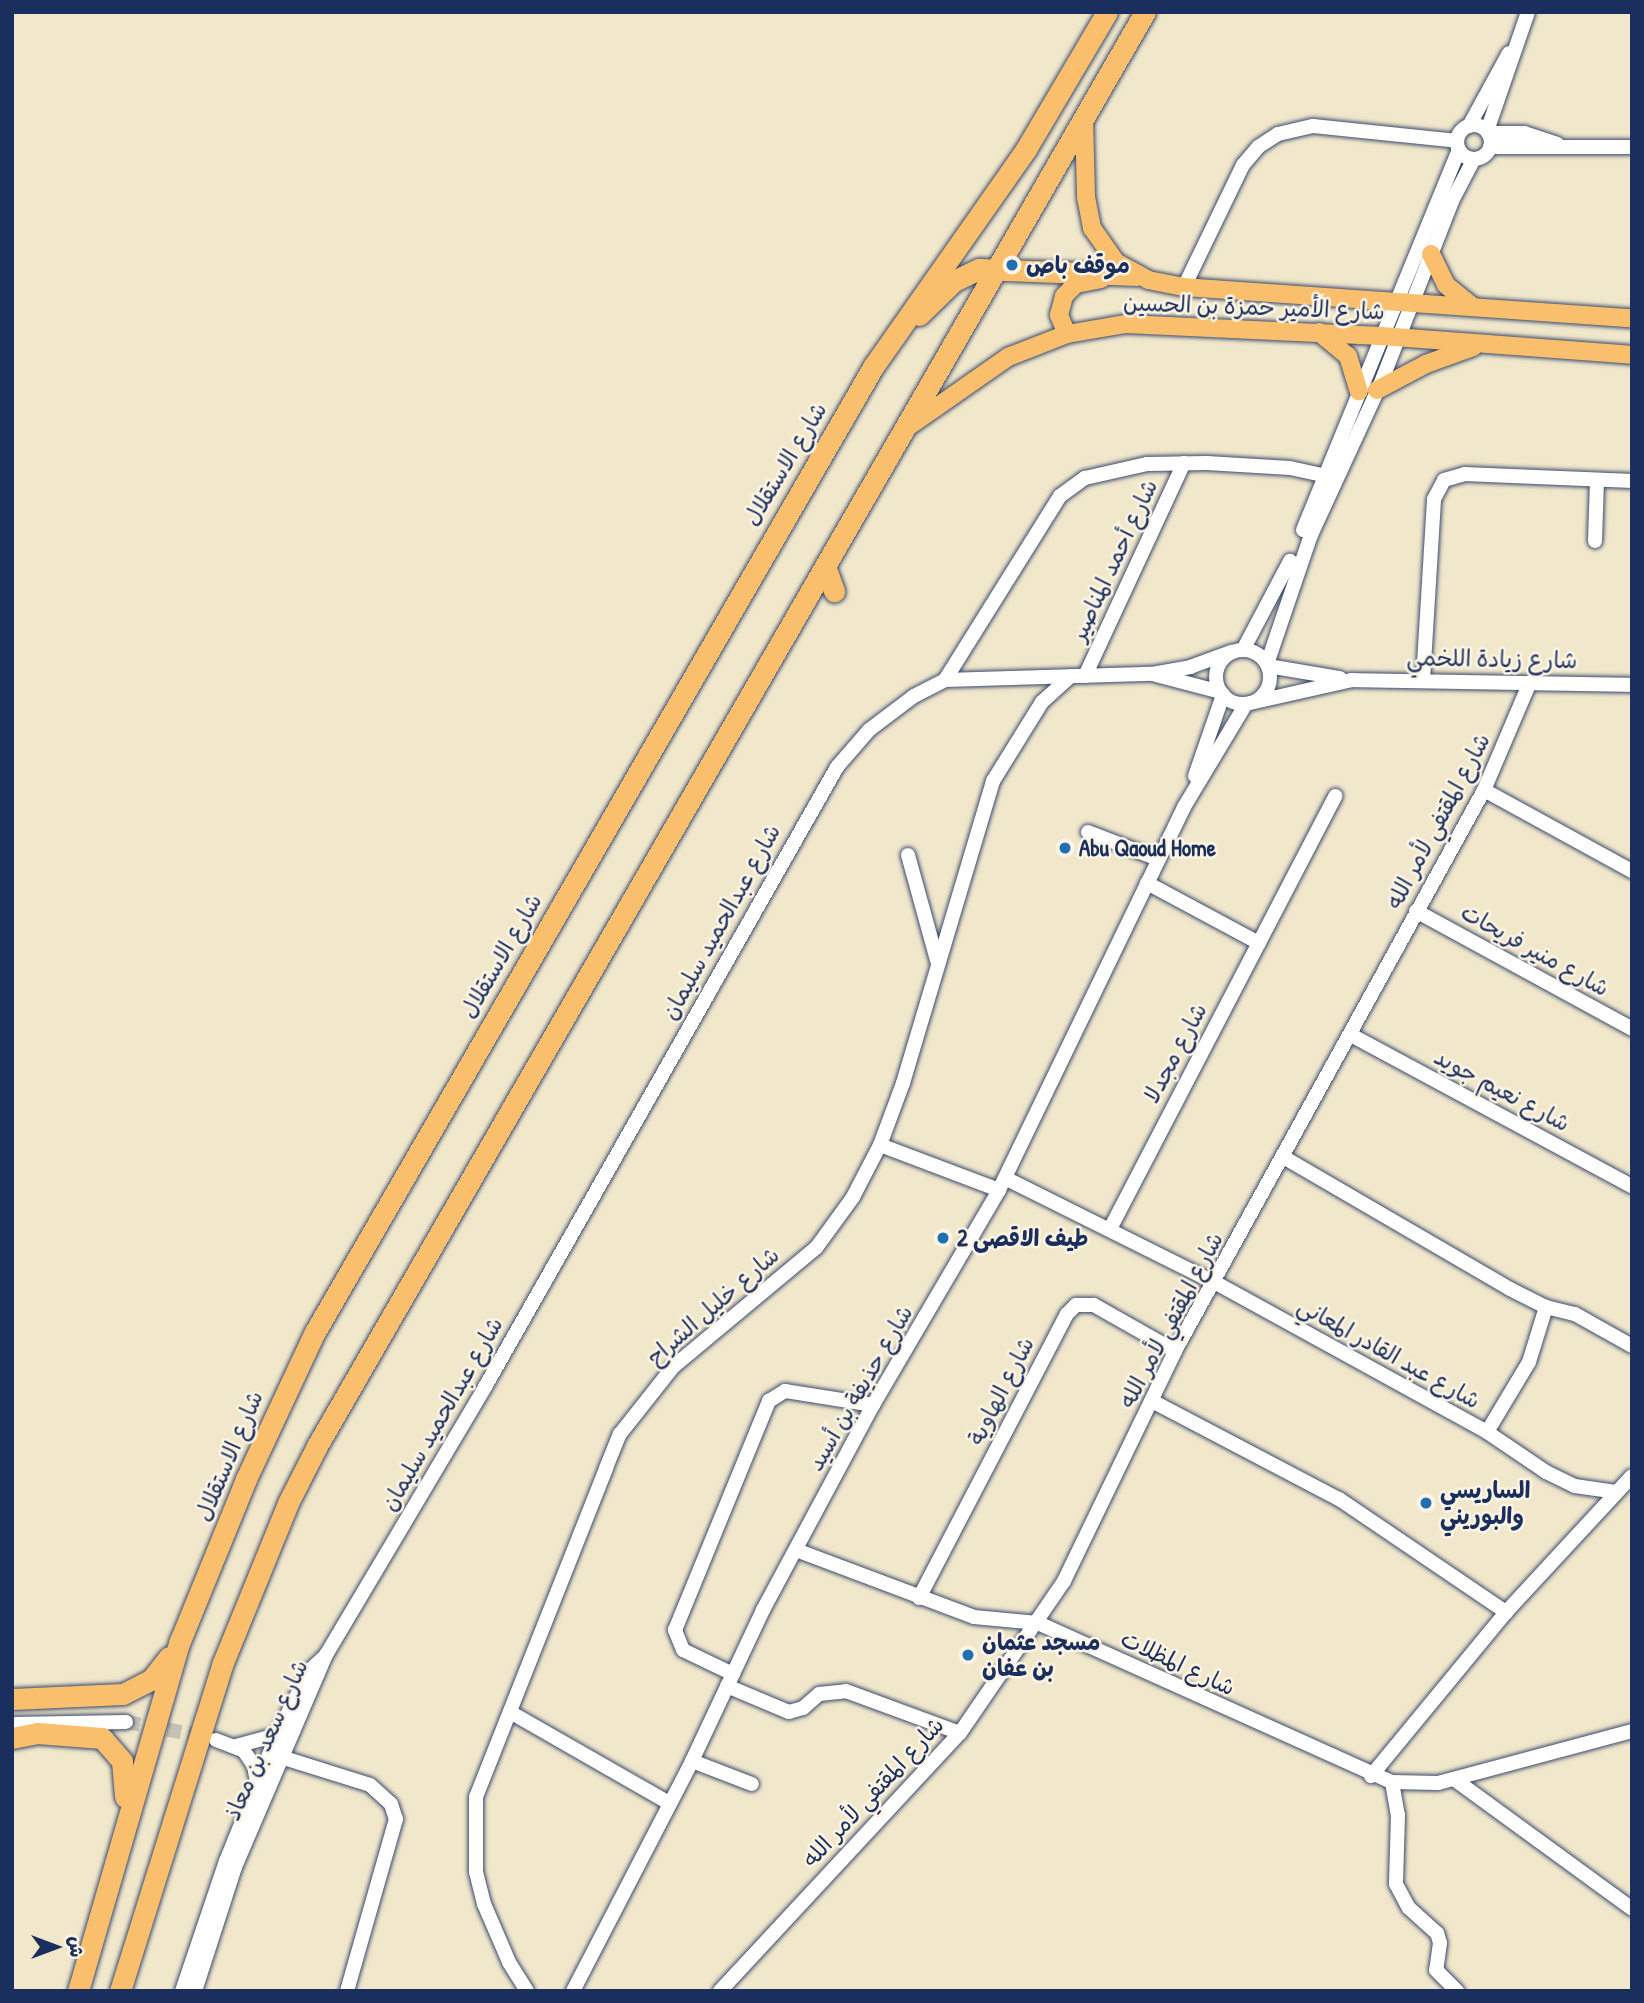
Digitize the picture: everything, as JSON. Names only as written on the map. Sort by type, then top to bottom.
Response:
[{"type":"highway","name":"شارع الاستقلال","points":[[78,1991],[126,1814],[180,1641],[251,1468],[321,1322],[724,619],[904,321],[1026,149],[1107,12]]},
{"type":"highway","points":[[120,1991],[222,1665],[288,1503],[375,1342],[1000,267],[1145,12]]},
{"type":"highway","points":[[904,321],[924,312],[961,276],[1000,267],[1137,275]]},
{"type":"highway","points":[[825,566],[834,590]]},
{"type":"highway","points":[[12,1699],[123,1694],[158,1673],[180,1641]]},
{"type":"highway","points":[[12,1738],[81,1733],[111,1744],[122,1762],[126,1814]]},
{"type":"main road","name":"شارع الأمير حمزة بن الحسين","points":[[1084,118],[1086,197],[1092,228],[1107,252],[1137,275],[1184,287],[1632,318]]},
{"type":"main road","points":[[1431,254],[1446,285],[1475,308]]},
{"type":"main road","points":[[1067,334],[1060,308],[1070,289],[1083,281],[1137,275]]},
{"type":"main road","name":"شارع الأمير حمزة بن الحسين","points":[[903,431],[990,367],[1067,334],[1147,323],[1319,332],[1632,355]]},
{"type":"main road","points":[[1319,332],[1348,356],[1368,391],[1426,364],[1479,345]]},
{"type":"street","points":[[1405,301],[1431,254],[1435,227],[1488,137],[1514,46],[1528,12]]},
{"type":"street","points":[[1222,694],[1216,675],[1237,651],[1284,577],[1368,391],[1435,227],[1460,132],[1469,126],[1514,46]]},
{"type":"street","points":[[1184,287],[1243,165],[1278,134],[1313,126],[1458,146],[1474,159]]},
{"type":"street","points":[[1469,126],[1488,137],[1558,145],[1632,147]]},
{"type":"street","points":[[945,680],[1060,496],[1085,478],[1107,470],[1184,463],[1249,464],[1331,476]]},
{"type":"street","name":"شارع أحمد المناصير","points":[[1078,676],[1184,463]]},
{"type":"street","points":[[1423,680],[1434,499],[1444,480],[1465,474],[1632,481]]},
{"type":"street","points":[[1152,674],[1248,703],[1267,688],[1267,665],[1291,586],[1331,476]]},
{"type":"street","points":[[1595,541],[1597,480]]},
{"type":"street","points":[[945,680],[1152,674],[1190,667],[1237,651],[1257,653],[1267,665]]},
{"type":"street","name":"شارع زيادة اللخمي","points":[[1267,665],[1352,680],[1632,685]]},
{"type":"street","name":"شارع خليل الشراح","points":[[527,1991],[509,1962],[484,1904],[474,1846],[476,1797],[620,1434],[673,1367],[816,1248],[835,1227],[880,1145],[993,780],[1042,702],[1078,676]]},
{"type":"street","name":"شارع عبدالحميد سليمان","points":[[326,1656],[485,1387],[837,767],[869,730],[914,696],[945,680]]},
{"type":"street","name":"شارع زيادة اللخمي","points":[[1248,703],[1352,680]]},
{"type":"street","name":"شارع المقتفي لأمر الله","points":[[720,1991],[960,1733],[1065,1581],[1175,1351],[1285,1158],[1416,911],[1484,790],[1530,682]]},
{"type":"street","name":"شارع حذيفة بن أسيد","points":[[1184,807],[1222,694]]},
{"type":"street","name":"شارع حذيفة بن أسيد","points":[[573,1991],[692,1761],[796,1550],[873,1405],[1002,1184],[1184,807],[1248,703]]},
{"type":"street","points":[[1484,790],[1632,871]]},
{"type":"street","name":"شارع مجدلا","points":[[1111,1227],[1335,796]]},
{"type":"street","points":[[1088,832],[1158,859]]},
{"type":"street","points":[[908,855],[937,961]]},
{"type":"street","points":[[1147,883],[1259,943]]},
{"type":"street","name":"شارع منير فريحات","points":[[1416,911],[1632,1029]]},
{"type":"street","name":"شارع نعيم جويد","points":[[1351,1035],[1632,1186]]},
{"type":"street","points":[[880,1145],[1002,1184],[1111,1227]]},
{"type":"street","points":[[1285,1158],[1546,1307],[1576,1314],[1632,1346]]},
{"type":"street","name":"شارع عبد القادر المعاني","points":[[1111,1227],[1487,1432],[1530,1362],[1546,1307]]},
{"type":"street","name":"شارع الهاوية","points":[[919,1598],[1067,1314],[1076,1305],[1094,1305],[1175,1351]]},
{"type":"street","points":[[873,1405],[785,1391],[769,1401],[675,1630],[682,1650],[789,1712],[832,1689],[846,1691],[960,1733]]},
{"type":"street","points":[[1152,1401],[1339,1499],[1506,1612]]},
{"type":"street","points":[[1487,1432],[1523,1460],[1575,1486],[1616,1492]]},
{"type":"street","points":[[1371,1776],[1506,1612],[1632,1476]]},
{"type":"street","name":"شارع المظلات","points":[[796,1550],[974,1617],[1038,1623],[1371,1776],[1392,1782],[1454,1779],[1500,1763],[1632,1731]]},
{"type":"street","name":"شارع سعد بن معاذ","points":[[194,1991],[204,1940],[257,1783],[277,1735],[310,1671],[326,1656]]},
{"type":"street","name":"شارع سعد بن معاذ","points":[[182,1991],[326,1656]]},
{"type":"street","points":[[510,1712],[669,1803]]},
{"type":"street","points":[[12,1724],[126,1722]]},
{"type":"street","points":[[236,1746],[277,1735]]},
{"type":"street","points":[[216,1740],[236,1746],[254,1766],[257,1783]]},
{"type":"street","points":[[284,1758],[370,1785],[391,1804],[396,1819],[347,1991]]},
{"type":"street","points":[[692,1761],[752,1784]]},
{"type":"street","points":[[1454,1779],[1632,1909]]},
{"type":"street","points":[[1392,1782],[1398,1815],[1396,1884],[1409,1908],[1437,1933],[1440,1943],[1436,1970],[1457,1991]]},
{"type":"tunnel","points":[[126,1722],[208,1737]]},
{"type":"place","name":"موقف باص","points":[[1012,265]]},
{"type":"place","name":"Abu Qaoud Home","points":[[1065,848]]},
{"type":"place","name":"طيف الاقصى 2","points":[[943,1238]]},
{"type":"place","name":"الساريسي والبوريني","points":[[1426,1503]]},
{"type":"place","name":"مسجد عثمان بن عفان","points":[[968,1655]]}]
